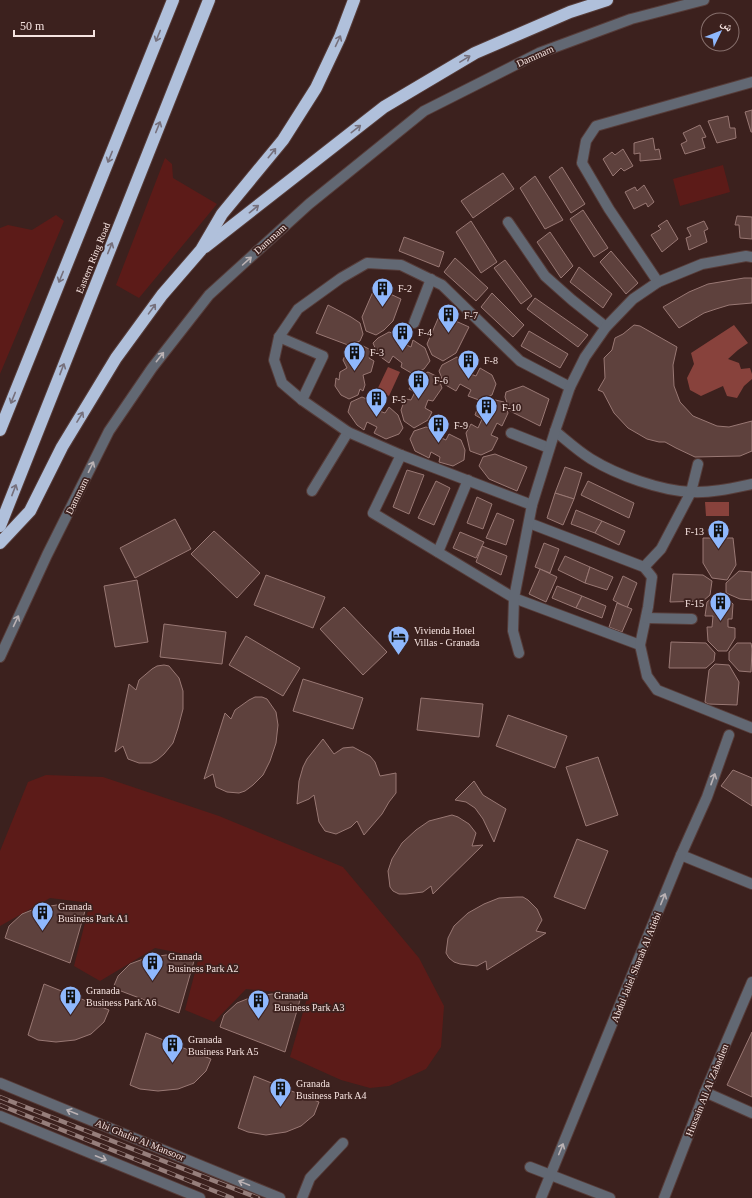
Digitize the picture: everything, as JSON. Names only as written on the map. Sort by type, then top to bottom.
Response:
[{"type":"highway","points":[[0,430],[172,0]]},
{"type":"highway","name":"Eastern Ring Road","points":[[0,526],[209,0]]},
{"type":"highway","points":[[0,543],[30,511],[62,447],[116,358],[162,295],[201,250],[222,214],[283,140],[316,88],[340,37],[354,0]]},
{"type":"highway","points":[[201,250],[384,107],[475,53],[570,12],[607,0]]},
{"type":"street","name":"Dammam","points":[[0,657],[47,555],[109,431],[152,368],[209,295],[309,204],[424,111],[539,53],[631,19],[704,0]]},
{"type":"street","points":[[658,282],[609,209],[582,162],[586,141],[596,126],[752,82]]},
{"type":"street","points":[[508,222],[545,276],[606,327]]},
{"type":"street","points":[[519,653],[513,631],[514,598],[532,505],[570,387],[585,357],[606,327],[634,298],[658,282],[702,264],[746,256],[752,257]]},
{"type":"street","points":[[532,505],[401,455],[348,432],[302,400],[282,383],[274,360],[279,337],[298,309],[342,278],[367,263],[401,265],[442,285],[520,362],[570,387]]},
{"type":"street","points":[[414,323],[431,279]]},
{"type":"street","points":[[279,337],[323,356],[302,400]]},
{"type":"street","points":[[555,431],[590,459],[627,477],[660,487],[691,492],[714,491],[751,486]]},
{"type":"street","points":[[312,491],[348,432]]},
{"type":"street","points":[[511,433],[550,448]]},
{"type":"street","points":[[401,455],[373,513],[514,598],[640,645]]},
{"type":"street","points":[[644,567],[662,549],[691,492],[698,464]]},
{"type":"street","points":[[438,552],[468,480]]},
{"type":"street","points":[[529,523],[644,567],[652,577],[646,618],[640,645],[646,676],[657,690],[752,728]]},
{"type":"street","points":[[646,618],[692,619]]},
{"type":"street","name":"Abdul Jaliel Sharah Al Atiebi","points":[[541,1198],[681,855],[707,796],[729,735]]},
{"type":"street","points":[[681,855],[752,884]]},
{"type":"street","name":"Hussain Ali Al Zabadien","points":[[664,1198],[705,1092],[748,1001],[752,982]]},
{"type":"street","name":"Abi Ghafar Al Mansoor","points":[[0,1083],[280,1198]]},
{"type":"street","points":[[705,1092],[752,1113]]},
{"type":"street","points":[[0,1116],[200,1198]]},
{"type":"street","points":[[302,1198],[310,1178],[343,1143]]},
{"type":"street","points":[[530,1167],[610,1198]]},
{"type":"shaded area","points":[[165,158],[172,164],[173,178],[217,204],[139,298],[116,285]]},
{"type":"shaded area","points":[[723,165],[730,192],[680,206],[673,179]]},
{"type":"shaded area","points":[[56,215],[64,221],[0,374],[0,228],[8,225],[32,230]]},
{"type":"shaded area","points":[[734,325],[748,343],[728,359],[739,363],[741,369],[750,368],[752,379],[744,386],[737,398],[727,396],[723,386],[701,396],[690,390],[687,378],[694,364],[691,353]]},
{"type":"shaded area","points":[[388,367],[400,372],[389,396],[377,390]]},
{"type":"shaded area","points":[[705,502],[729,502],[729,516],[706,516]]},
{"type":"shaded area","points":[[46,775],[103,777],[219,816],[343,867],[419,958],[444,1006],[441,1047],[426,1069],[389,1086],[370,1088],[341,1080],[290,1057],[308,995],[246,989],[214,1022],[185,1010],[199,957],[155,948],[100,981],[74,966],[90,903],[50,898],[0,926],[0,851],[28,782]]},
{"type":"building","points":[[752,110],[752,132],[751,132],[745,112]]},
{"type":"building","points":[[728,116],[730,128],[735,128],[736,138],[717,143],[708,121]]},
{"type":"building","points":[[700,125],[706,137],[702,138],[705,148],[685,154],[681,144],[687,141],[683,133]]},
{"type":"building","points":[[653,138],[655,150],[659,149],[661,159],[640,161],[640,153],[634,154],[634,143]]},
{"type":"building","points":[[623,149],[633,166],[624,171],[621,168],[613,176],[603,159],[612,152],[615,155]]},
{"type":"building","points":[[562,167],[585,204],[571,213],[549,177]]},
{"type":"building","points":[[503,173],[514,189],[473,218],[461,201]]},
{"type":"building","points":[[535,176],[563,220],[545,229],[520,188]]},
{"type":"building","points":[[644,185],[654,202],[648,207],[646,203],[634,209],[625,192],[635,187],[637,191]]},
{"type":"building","points":[[583,210],[608,248],[594,257],[570,219]]},
{"type":"building","points":[[737,216],[752,217],[752,239],[740,238],[739,225],[735,225]]},
{"type":"building","points":[[667,220],[678,239],[662,252],[651,235],[661,229],[658,226]]},
{"type":"building","points":[[471,221],[497,262],[481,273],[456,232]]},
{"type":"building","points":[[704,221],[708,229],[704,231],[707,242],[689,250],[686,238],[691,236],[687,228]]},
{"type":"building","points":[[550,232],[573,266],[561,278],[537,242]]},
{"type":"building","points":[[404,237],[444,252],[439,267],[399,251]]},
{"type":"building","points":[[611,251],[638,283],[626,294],[600,262]]},
{"type":"building","points":[[455,258],[488,288],[476,301],[444,272]]},
{"type":"building","points":[[505,260],[532,296],[521,304],[494,268]]},
{"type":"building","points":[[579,267],[612,294],[603,308],[570,282]]},
{"type":"building","points":[[752,278],[752,303],[729,305],[704,313],[679,328],[663,307],[689,292],[708,284]]},
{"type":"building","name":"F-2","points":[[375,287],[401,299],[393,321],[384,330],[376,335],[366,331],[362,317]]},
{"type":"building","points":[[492,293],[524,325],[513,337],[481,307]]},
{"type":"building","points":[[535,298],[588,335],[578,347],[527,309]]},
{"type":"building","points":[[328,305],[360,323],[363,334],[360,341],[348,345],[316,333]]},
{"type":"building","name":"F-7","points":[[440,314],[469,327],[456,353],[443,361],[432,355],[427,344]]},
{"type":"building","points":[[634,325],[640,326],[677,347],[673,365],[674,386],[680,402],[693,416],[717,426],[729,427],[752,421],[752,451],[740,456],[695,457],[665,442],[647,439],[628,428],[614,413],[603,392],[598,390],[605,378],[604,358],[612,350],[615,338],[623,334]]},
{"type":"building","points":[[529,331],[568,354],[560,368],[521,346]]},
{"type":"building","name":"F-4","points":[[389,332],[404,337],[402,343],[411,347],[413,340],[425,348],[430,361],[424,369],[413,374],[401,367],[402,363],[393,356],[389,363],[378,355],[373,343],[378,338]]},
{"type":"building","name":"F-3","points":[[361,345],[369,349],[371,355],[369,358],[374,361],[371,372],[363,375],[365,385],[363,391],[360,389],[358,395],[349,399],[341,395],[335,386],[336,378],[339,380],[340,372],[347,368],[343,360],[348,349],[356,350],[356,346]]},
{"type":"building","name":"F-8","points":[[457,357],[468,364],[465,372],[476,376],[480,368],[492,375],[496,384],[492,395],[479,400],[468,396],[471,390],[460,384],[456,391],[444,384],[439,371],[442,365]]},
{"type":"building","name":"F-6","points":[[428,372],[438,377],[442,388],[433,401],[428,400],[425,408],[432,412],[428,420],[414,428],[404,421],[401,410],[405,399],[411,400],[415,392],[409,389],[415,377]]},
{"type":"building","points":[[523,386],[549,399],[540,426],[510,411],[505,397],[506,392]]},
{"type":"building","name":"F-5","points":[[362,397],[376,403],[374,409],[385,413],[389,407],[398,415],[403,428],[399,434],[386,439],[374,433],[377,427],[367,422],[364,430],[357,425],[348,412],[351,402]]},
{"type":"building","name":"F-10","points":[[491,399],[504,402],[508,413],[502,426],[497,423],[491,435],[498,438],[492,450],[481,455],[470,451],[466,433],[471,424],[478,428],[482,419],[475,415],[479,404]]},
{"type":"building","name":"F-9","points":[[426,427],[440,431],[437,436],[446,440],[449,434],[461,440],[465,450],[464,460],[453,466],[439,462],[440,457],[431,452],[429,458],[415,451],[410,439],[414,431]]},
{"type":"building","points":[[495,454],[527,467],[517,491],[489,479],[479,466],[483,457]]},
{"type":"building","points":[[565,467],[582,473],[574,499],[555,493]]},
{"type":"building","points":[[407,470],[424,475],[409,514],[393,507]]},
{"type":"building","points":[[436,481],[450,488],[434,525],[418,518]]},
{"type":"building","points":[[588,481],[634,503],[629,518],[581,495]]},
{"type":"building","points":[[555,493],[574,499],[563,525],[547,518]]},
{"type":"building","points":[[477,497],[492,504],[483,529],[467,523]]},
{"type":"building","points":[[576,510],[602,521],[595,533],[571,524]]},
{"type":"building","points":[[497,513],[514,520],[506,545],[486,538]]},
{"type":"building","points":[[175,519],[191,549],[135,578],[120,548]]},
{"type":"building","points":[[602,521],[625,531],[619,545],[595,533]]},
{"type":"building","points":[[214,531],[260,573],[237,598],[191,554]]},
{"type":"building","points":[[460,532],[484,542],[476,558],[453,548]]},
{"type":"building","name":"F-13","points":[[703,538],[733,538],[736,565],[727,580],[712,578],[703,563]]},
{"type":"building","points":[[544,543],[559,549],[550,573],[535,567]]},
{"type":"building","points":[[482,546],[507,556],[501,575],[476,562]]},
{"type":"building","points":[[565,556],[590,567],[585,583],[558,570]]},
{"type":"building","points":[[590,567],[613,577],[607,590],[585,583]]},
{"type":"building","points":[[540,569],[557,577],[546,602],[529,594]]},
{"type":"building","points":[[739,571],[752,572],[752,600],[740,599],[726,593],[726,583]]},
{"type":"building","points":[[673,574],[703,575],[712,581],[710,595],[703,601],[670,602]]},
{"type":"building","points":[[266,575],[325,597],[313,628],[254,605]]},
{"type":"building","points":[[623,576],[637,583],[627,608],[613,600]]},
{"type":"building","points":[[137,580],[148,642],[115,647],[104,586]]},
{"type":"building","points":[[557,586],[582,596],[576,608],[552,598]]},
{"type":"building","name":"F-15","points":[[716,595],[724,595],[733,604],[732,619],[728,619],[728,627],[735,628],[735,638],[727,651],[718,651],[708,641],[707,627],[712,627],[713,616],[705,616],[707,602]]},
{"type":"building","points":[[582,596],[606,606],[602,618],[576,608]]},
{"type":"building","points":[[617,603],[632,609],[622,632],[609,627]]},
{"type":"building","points":[[344,607],[387,652],[363,675],[320,629]]},
{"type":"building","points":[[164,624],[226,632],[222,664],[160,657]]},
{"type":"building","points":[[246,636],[300,668],[283,696],[229,665]]},
{"type":"building","points":[[671,642],[706,643],[715,653],[714,661],[706,668],[669,668]]},
{"type":"building","points":[[737,643],[751,643],[751,672],[739,671],[729,660],[729,652]]},
{"type":"building","points":[[715,664],[729,665],[739,682],[737,705],[708,704],[705,702],[709,670]]},
{"type":"building","points":[[157,666],[169,666],[179,678],[183,691],[183,709],[173,743],[157,760],[151,763],[139,763],[128,759],[123,746],[115,752],[129,684],[136,690],[139,680]]},
{"type":"building","points":[[303,679],[363,698],[353,729],[293,711]]},
{"type":"building","points":[[255,697],[267,699],[276,712],[278,725],[276,743],[270,761],[263,775],[253,785],[245,791],[239,793],[227,792],[216,787],[213,774],[204,779],[225,713],[231,719],[235,710]]},
{"type":"building","points":[[421,698],[483,704],[479,737],[417,730]]},
{"type":"building","points":[[508,715],[567,736],[555,768],[496,746]]},
{"type":"building","points":[[323,739],[334,754],[343,748],[353,747],[370,756],[375,762],[380,776],[396,773],[396,793],[382,814],[364,835],[357,821],[351,827],[336,834],[325,831],[319,822],[314,795],[297,804],[299,781],[303,767],[307,759]]},
{"type":"building","points":[[598,757],[618,815],[586,826],[566,767]]},
{"type":"building","points":[[733,770],[752,778],[752,806],[721,786]]},
{"type":"building","points":[[474,781],[483,795],[506,809],[494,842],[483,819],[475,808],[466,802],[455,800]]},
{"type":"building","points":[[452,815],[469,824],[476,833],[472,846],[483,845],[433,894],[431,886],[423,892],[399,894],[393,891],[390,887],[388,871],[392,859],[402,843],[416,830],[429,821]]},
{"type":"building","points":[[577,839],[608,851],[585,909],[554,897]]},
{"type":"building","points":[[523,897],[537,909],[542,920],[536,931],[546,933],[487,970],[486,961],[477,966],[460,964],[449,958],[446,953],[448,938],[454,926],[468,913],[499,898]]},
{"type":"building","name":"Granada Business Park A1","points":[[57,905],[75,907],[85,911],[70,963],[5,938],[9,926],[22,914],[37,908]]},
{"type":"building","name":"Granada Business Park A2","points":[[166,955],[184,957],[194,961],[179,1013],[113,988],[118,976],[130,964],[146,958]]},
{"type":"building","name":"Granada Business Park A6","points":[[44,984],[109,1010],[104,1022],[91,1034],[75,1040],[56,1042],[38,1040],[28,1035]]},
{"type":"building","name":"Granada Business Park A3","points":[[272,994],[290,996],[300,1000],[285,1052],[220,1027],[224,1015],[237,1003],[252,997]]},
{"type":"building","points":[[752,1032],[752,1097],[727,1085]]},
{"type":"building","name":"Granada Business Park A5","points":[[146,1033],[211,1059],[206,1071],[194,1083],[178,1089],[158,1091],[140,1089],[130,1085]]},
{"type":"building","name":"Granada Business Park A4","points":[[254,1076],[319,1102],[314,1115],[301,1126],[286,1132],[266,1135],[248,1132],[238,1128]]},
{"type":"railway","points":[[0,1097],[258,1198]]},
{"type":"railway","points":[[0,1105],[232,1198]]},
{"type":"place","name":"F-2","points":[[382,308]]},
{"type":"place","name":"F-7","points":[[448,334]]},
{"type":"place","name":"F-4","points":[[402,352]]},
{"type":"place","name":"F-3","points":[[355,372]]},
{"type":"place","name":"F-8","points":[[468,380]]},
{"type":"place","name":"F-6","points":[[419,400]]},
{"type":"place","name":"F-5","points":[[376,418]]},
{"type":"place","name":"F-10","points":[[487,426]]},
{"type":"place","name":"F-9","points":[[438,444]]},
{"type":"place","name":"F-13","points":[[719,550]]},
{"type":"place","name":"F-15","points":[[720,622]]},
{"type":"place","name":"Vivienda Hotel Villas - Granada","points":[[399,656]]},
{"type":"place","name":"Granada Business Park A1","points":[[43,932]]},
{"type":"place","name":"Granada Business Park A2","points":[[152,982]]},
{"type":"place","name":"Granada Business Park A6","points":[[70,1016]]},
{"type":"place","name":"Granada Business Park A3","points":[[258,1020]]},
{"type":"place","name":"Granada Business Park A5","points":[[172,1064]]},
{"type":"place","name":"Granada Business Park A4","points":[[280,1108]]}]
